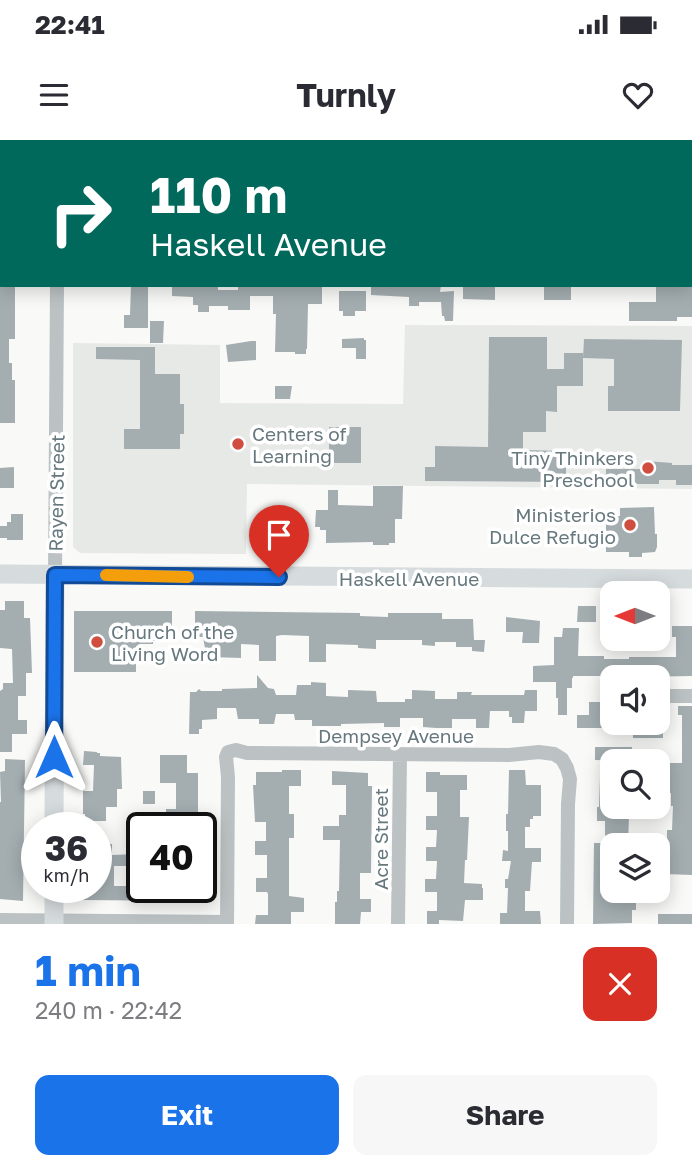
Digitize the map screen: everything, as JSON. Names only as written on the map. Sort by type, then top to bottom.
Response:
[{"type":"main road","name":"Haskell Avenue","points":[[0,574],[692,579]]},
{"type":"main road","name":"Rayen Street","points":[[54,812],[55,575]]},
{"type":"main road","points":[[54,903],[54,923]]},
{"type":"street","name":"Rayen Street","points":[[55,575],[57,287]]},
{"type":"street","points":[[670,695],[692,696]]},
{"type":"street","name":"Dempsey Avenue","points":[[227,923],[226,757],[228,752],[236,750],[247,753],[400,755],[509,755],[538,752],[554,754],[562,760],[570,779],[567,924]]},
{"type":"street","name":"Acre Street","points":[[398,924],[400,755]]},
{"type":"street","points":[[0,920],[54,923],[227,923]]},
{"type":"shaded area","points":[[405,325],[692,326],[692,489],[247,484],[246,554],[80,553],[73,547],[73,343],[220,345],[220,403],[403,404]]},
{"type":"building","points":[[0,287],[15,287],[15,339],[9,339],[9,363],[12,363],[12,380],[15,380],[15,423],[0,423]]},
{"type":"building","points":[[131,287],[148,287],[148,328],[124,328],[124,315],[130,315]]},
{"type":"building","points":[[172,287],[238,290],[238,287],[322,287],[322,304],[308,304],[306,354],[275,352],[276,314],[273,314],[273,296],[250,296],[250,310],[228,310],[228,306],[209,306],[209,312],[198,312],[198,305],[193,305],[193,297],[172,296]]},
{"type":"building","points":[[371,287],[441,287],[440,292],[454,291],[453,321],[445,321],[441,302],[419,302],[419,306],[409,306],[409,297],[371,295]]},
{"type":"building","points":[[463,287],[495,287],[495,300],[463,299]]},
{"type":"building","points":[[544,287],[571,287],[571,300],[544,300]]},
{"type":"building","points":[[656,287],[692,287],[692,317],[677,317],[677,321],[629,321],[629,302],[656,302]]},
{"type":"building","points":[[339,291],[366,291],[366,311],[355,311],[355,316],[343,316],[343,311],[339,311]]},
{"type":"building","points":[[150,321],[164,321],[163,343],[150,343]]},
{"type":"building","points":[[489,337],[547,337],[547,369],[564,369],[564,353],[583,353],[583,386],[557,386],[557,412],[546,411],[546,432],[523,432],[523,450],[566,451],[566,482],[425,481],[425,467],[435,467],[435,446],[488,447]]},
{"type":"building","points":[[364,338],[366,359],[356,359],[356,348],[342,348],[342,339]]},
{"type":"building","points":[[584,339],[682,340],[680,411],[608,411],[608,386],[614,386],[614,359],[583,358]]},
{"type":"building","points":[[256,341],[256,360],[228,362],[226,345]]},
{"type":"building","points":[[96,347],[155,347],[155,374],[180,374],[184,434],[180,434],[180,449],[124,449],[124,429],[140,429],[140,360],[96,359]]},
{"type":"building","points":[[275,386],[292,386],[290,399],[275,399]]},
{"type":"building","points":[[329,427],[361,427],[361,463],[329,463]]},
{"type":"building","points":[[646,461],[692,465],[692,485],[676,485],[676,480],[659,480],[659,484],[606,484],[606,469],[646,469]]},
{"type":"building","points":[[14,467],[14,488],[0,488],[0,468]]},
{"type":"building","points":[[373,486],[403,486],[402,519],[395,519],[395,543],[326,543],[326,530],[315,527],[316,510],[328,510],[328,490],[338,490],[338,505],[373,506]]},
{"type":"building","name":"Ministerios Dulce Refugio","points":[[654,507],[657,534],[655,552],[642,553],[642,557],[629,557],[629,552],[606,552],[606,516],[620,516],[620,508]]},
{"type":"building","points":[[11,514],[23,514],[23,540],[0,538],[0,526],[7,526],[7,522],[11,522]]},
{"type":"building","points":[[269,519],[283,522],[283,531],[297,531],[297,542],[261,542],[261,522],[269,522]]},
{"type":"building","points":[[5,601],[24,601],[24,618],[30,618],[32,673],[26,673],[26,696],[18,696],[18,720],[27,720],[27,734],[12,734],[12,752],[0,752],[0,691],[3,689],[3,683],[13,683],[12,649],[0,648],[0,610],[5,610]]},
{"type":"building","points":[[578,606],[596,606],[596,622],[577,622]]},
{"type":"building","name":"Church of the Living Word","points":[[74,611],[172,611],[172,628],[164,628],[164,641],[139,644],[136,672],[74,672]]},
{"type":"building","points":[[195,611],[360,613],[360,616],[388,617],[388,613],[442,613],[442,619],[473,619],[474,640],[485,640],[484,652],[472,651],[472,647],[456,647],[456,642],[435,642],[435,646],[422,645],[422,640],[376,640],[376,649],[358,648],[358,645],[326,644],[326,662],[309,662],[309,636],[282,635],[276,636],[276,661],[259,661],[259,645],[241,644],[241,658],[209,657],[209,648],[205,648],[203,637],[195,637]]},
{"type":"building","points":[[506,617],[540,621],[539,643],[522,643],[523,632],[506,632]]},
{"type":"building","points":[[672,626],[692,626],[692,676],[670,676],[670,665],[600,665],[600,676],[573,676],[572,688],[567,688],[567,715],[558,715],[556,682],[533,682],[533,666],[554,665],[554,637],[562,637],[563,628],[579,628],[578,656],[604,656],[604,659],[676,657],[676,637],[672,637]]},
{"type":"building","points":[[257,675],[268,688],[274,689],[276,695],[296,695],[297,685],[326,683],[326,696],[348,697],[348,690],[376,691],[377,702],[405,702],[405,699],[412,699],[412,690],[435,691],[435,699],[457,699],[457,692],[472,692],[471,695],[524,695],[525,690],[537,690],[537,711],[525,711],[524,723],[512,723],[509,711],[490,711],[489,728],[476,728],[476,719],[452,719],[452,728],[436,728],[423,727],[423,718],[400,718],[400,727],[384,727],[384,723],[312,726],[312,720],[295,720],[294,714],[276,714],[274,724],[259,724],[259,719],[238,719],[236,708],[217,708],[217,719],[202,720],[199,734],[189,734],[190,692],[199,689],[222,691],[257,688]]},
{"type":"building","points":[[589,702],[600,702],[600,728],[577,728],[577,715],[589,715]]},
{"type":"building","points":[[678,706],[692,706],[692,875],[670,874],[670,833],[667,833],[667,830],[672,830],[673,806],[670,763],[682,763],[682,715],[678,715]]},
{"type":"building","points":[[633,735],[663,735],[663,738],[633,738]]},
{"type":"building","points":[[595,747],[632,747],[600,749],[600,760],[595,760]]},
{"type":"building","points":[[84,751],[97,752],[100,756],[121,757],[122,789],[117,789],[117,807],[106,807],[106,812],[83,812],[83,791],[93,791],[94,765],[83,765]]},
{"type":"building","points":[[160,755],[187,755],[187,773],[198,773],[198,812],[166,812],[166,809],[176,809],[176,783],[160,783]]},
{"type":"building","points":[[5,759],[25,760],[24,812],[21,812],[21,901],[0,899],[0,772],[5,771]]},
{"type":"building","points":[[301,770],[301,786],[289,786],[289,814],[294,814],[294,838],[289,838],[289,896],[304,898],[304,912],[291,912],[291,924],[255,924],[256,915],[268,915],[268,894],[256,892],[256,878],[267,878],[267,855],[255,855],[255,841],[266,841],[266,822],[255,822],[253,785],[256,785],[256,772]]},
{"type":"building","points":[[509,770],[525,770],[526,785],[541,785],[541,816],[533,816],[533,819],[530,819],[530,827],[525,827],[525,848],[541,848],[541,862],[532,862],[530,891],[525,891],[525,911],[540,911],[541,924],[500,924],[500,913],[507,913],[508,888],[505,888],[505,879],[508,879],[511,861],[502,861],[503,850],[508,851],[506,814]]},
{"type":"building","points":[[332,771],[368,773],[368,786],[372,786],[371,873],[360,873],[360,899],[371,899],[371,912],[361,912],[360,924],[335,924],[340,840],[323,840],[323,826],[339,826],[339,815],[346,815],[346,785],[332,785]]},
{"type":"building","points":[[426,772],[467,775],[467,790],[460,790],[460,817],[469,817],[464,883],[482,884],[483,900],[465,900],[463,921],[439,920],[439,924],[427,924],[427,911],[437,911],[437,892],[425,892],[425,879],[436,879],[437,861],[426,861],[426,847],[436,847],[437,830],[426,830],[426,816],[437,816],[437,792],[426,792]]},
{"type":"building","points":[[600,778],[600,819],[629,819],[628,833],[605,833],[605,821],[597,821]]},
{"type":"building","points":[[143,791],[155,791],[155,804],[143,804]]},
{"type":"building","points":[[594,843],[600,843],[600,903],[636,903],[636,910],[632,910],[632,923],[593,924]]},
{"type":"building","points":[[126,854],[126,866],[114,866],[114,886],[126,886],[126,900],[112,900],[112,855]]},
{"type":"building","points":[[658,914],[692,914],[692,924],[658,924]]},
{"type":"slow traffic","points":[[106,575],[188,577]]},
{"type":"place","name":"Centers of Learning","points":[[238,444]]},
{"type":"place","name":"Tiny Thinkers Preschool","points":[[648,468]]},
{"type":"place","name":"Ministerios Dulce Refugio","points":[[630,525]]},
{"type":"place","name":"Church of the Living Word","points":[[97,642]]},
{"type":"route","points":[[54,757],[55,575],[279,577]]}]
